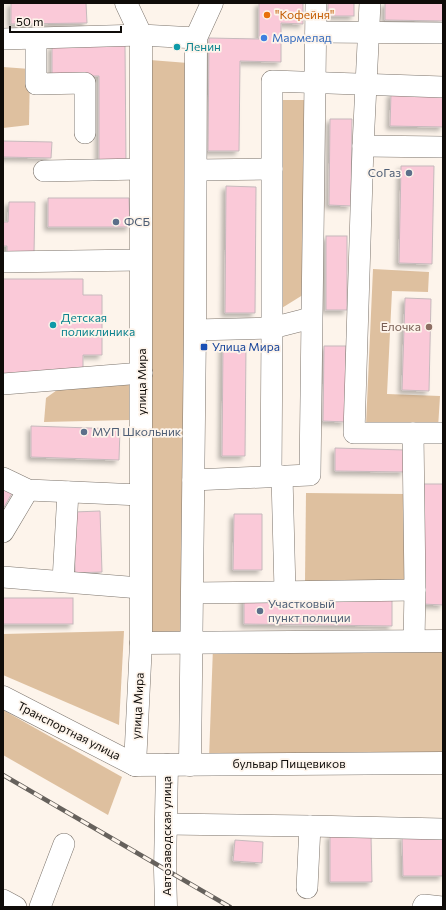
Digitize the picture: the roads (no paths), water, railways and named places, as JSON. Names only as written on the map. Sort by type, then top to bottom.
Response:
[{"type":"main road","name":"улица Мира","points":[[126,3],[142,35],[142,372],[140,495],[141,643],[135,765]]},
{"type":"main road","points":[[190,765],[194,480],[196,38],[212,3]]},
{"type":"main road","points":[[141,643],[443,641]]},
{"type":"main road","name":"Транспортная улица","points":[[3,697],[135,765]]},
{"type":"main road","name":"бульвар Пищевиков","points":[[135,765],[443,763]]},
{"type":"main road","name":"Автозаводская улица","points":[[166,907],[165,869],[167,765]]},
{"type":"lane","points":[[194,480],[310,475],[316,3]]},
{"type":"lane","points":[[370,3],[363,146],[354,432],[443,433]]},
{"type":"lane","points":[[316,32],[443,33]]},
{"type":"lane","points":[[3,39],[142,35],[196,38]]},
{"type":"lane","points":[[36,38],[36,84],[85,83],[85,133]]},
{"type":"lane","points":[[285,591],[277,476],[272,328],[272,81],[443,87]]},
{"type":"lane","points":[[363,146],[443,147]]},
{"type":"lane","points":[[196,170],[272,168]]},
{"type":"lane","points":[[44,171],[141,169]]},
{"type":"lane","points":[[3,262],[141,260]]},
{"type":"lane","points":[[195,330],[272,328],[311,318]]},
{"type":"lane","points":[[3,384],[142,372]]},
{"type":"lane","points":[[413,433],[415,590],[414,641]]},
{"type":"lane","points":[[3,478],[28,490],[140,495]]},
{"type":"lane","points":[[3,532],[28,490]]},
{"type":"lane","points":[[63,581],[68,492]]},
{"type":"lane","points":[[3,576],[140,588]]},
{"type":"lane","points":[[192,592],[415,590]]},
{"type":"lane","points":[[166,824],[443,829]]},
{"type":"lane","points":[[307,888],[310,826]]},
{"type":"lane","points":[[40,907],[64,844]]},
{"type":"lane","points":[[3,900],[16,907]]},
{"type":"lane","points":[[423,907],[424,905],[442,907]]},
{"type":"railway","points":[[3,775],[230,907]]},
{"type":"place","name":"\"Кофейня\"","points":[[267,15]]},
{"type":"place","name":"Мармелад","points":[[264,38]]},
{"type":"place","name":"Ленин","points":[[177,47]]},
{"type":"place","name":"СоГаз","points":[[409,173]]},
{"type":"place","name":"ФСБ","points":[[116,222]]},
{"type":"place","name":"Детская поликлиника","points":[[53,325]]},
{"type":"place","name":"Елочка","points":[[429,327]]},
{"type":"place","name":"Улица Мира","points":[[204,347]]},
{"type":"place","name":"МУП Школьник","points":[[84,432]]},
{"type":"place","name":"Участковый пункт полиции","points":[[260,611]]}]
